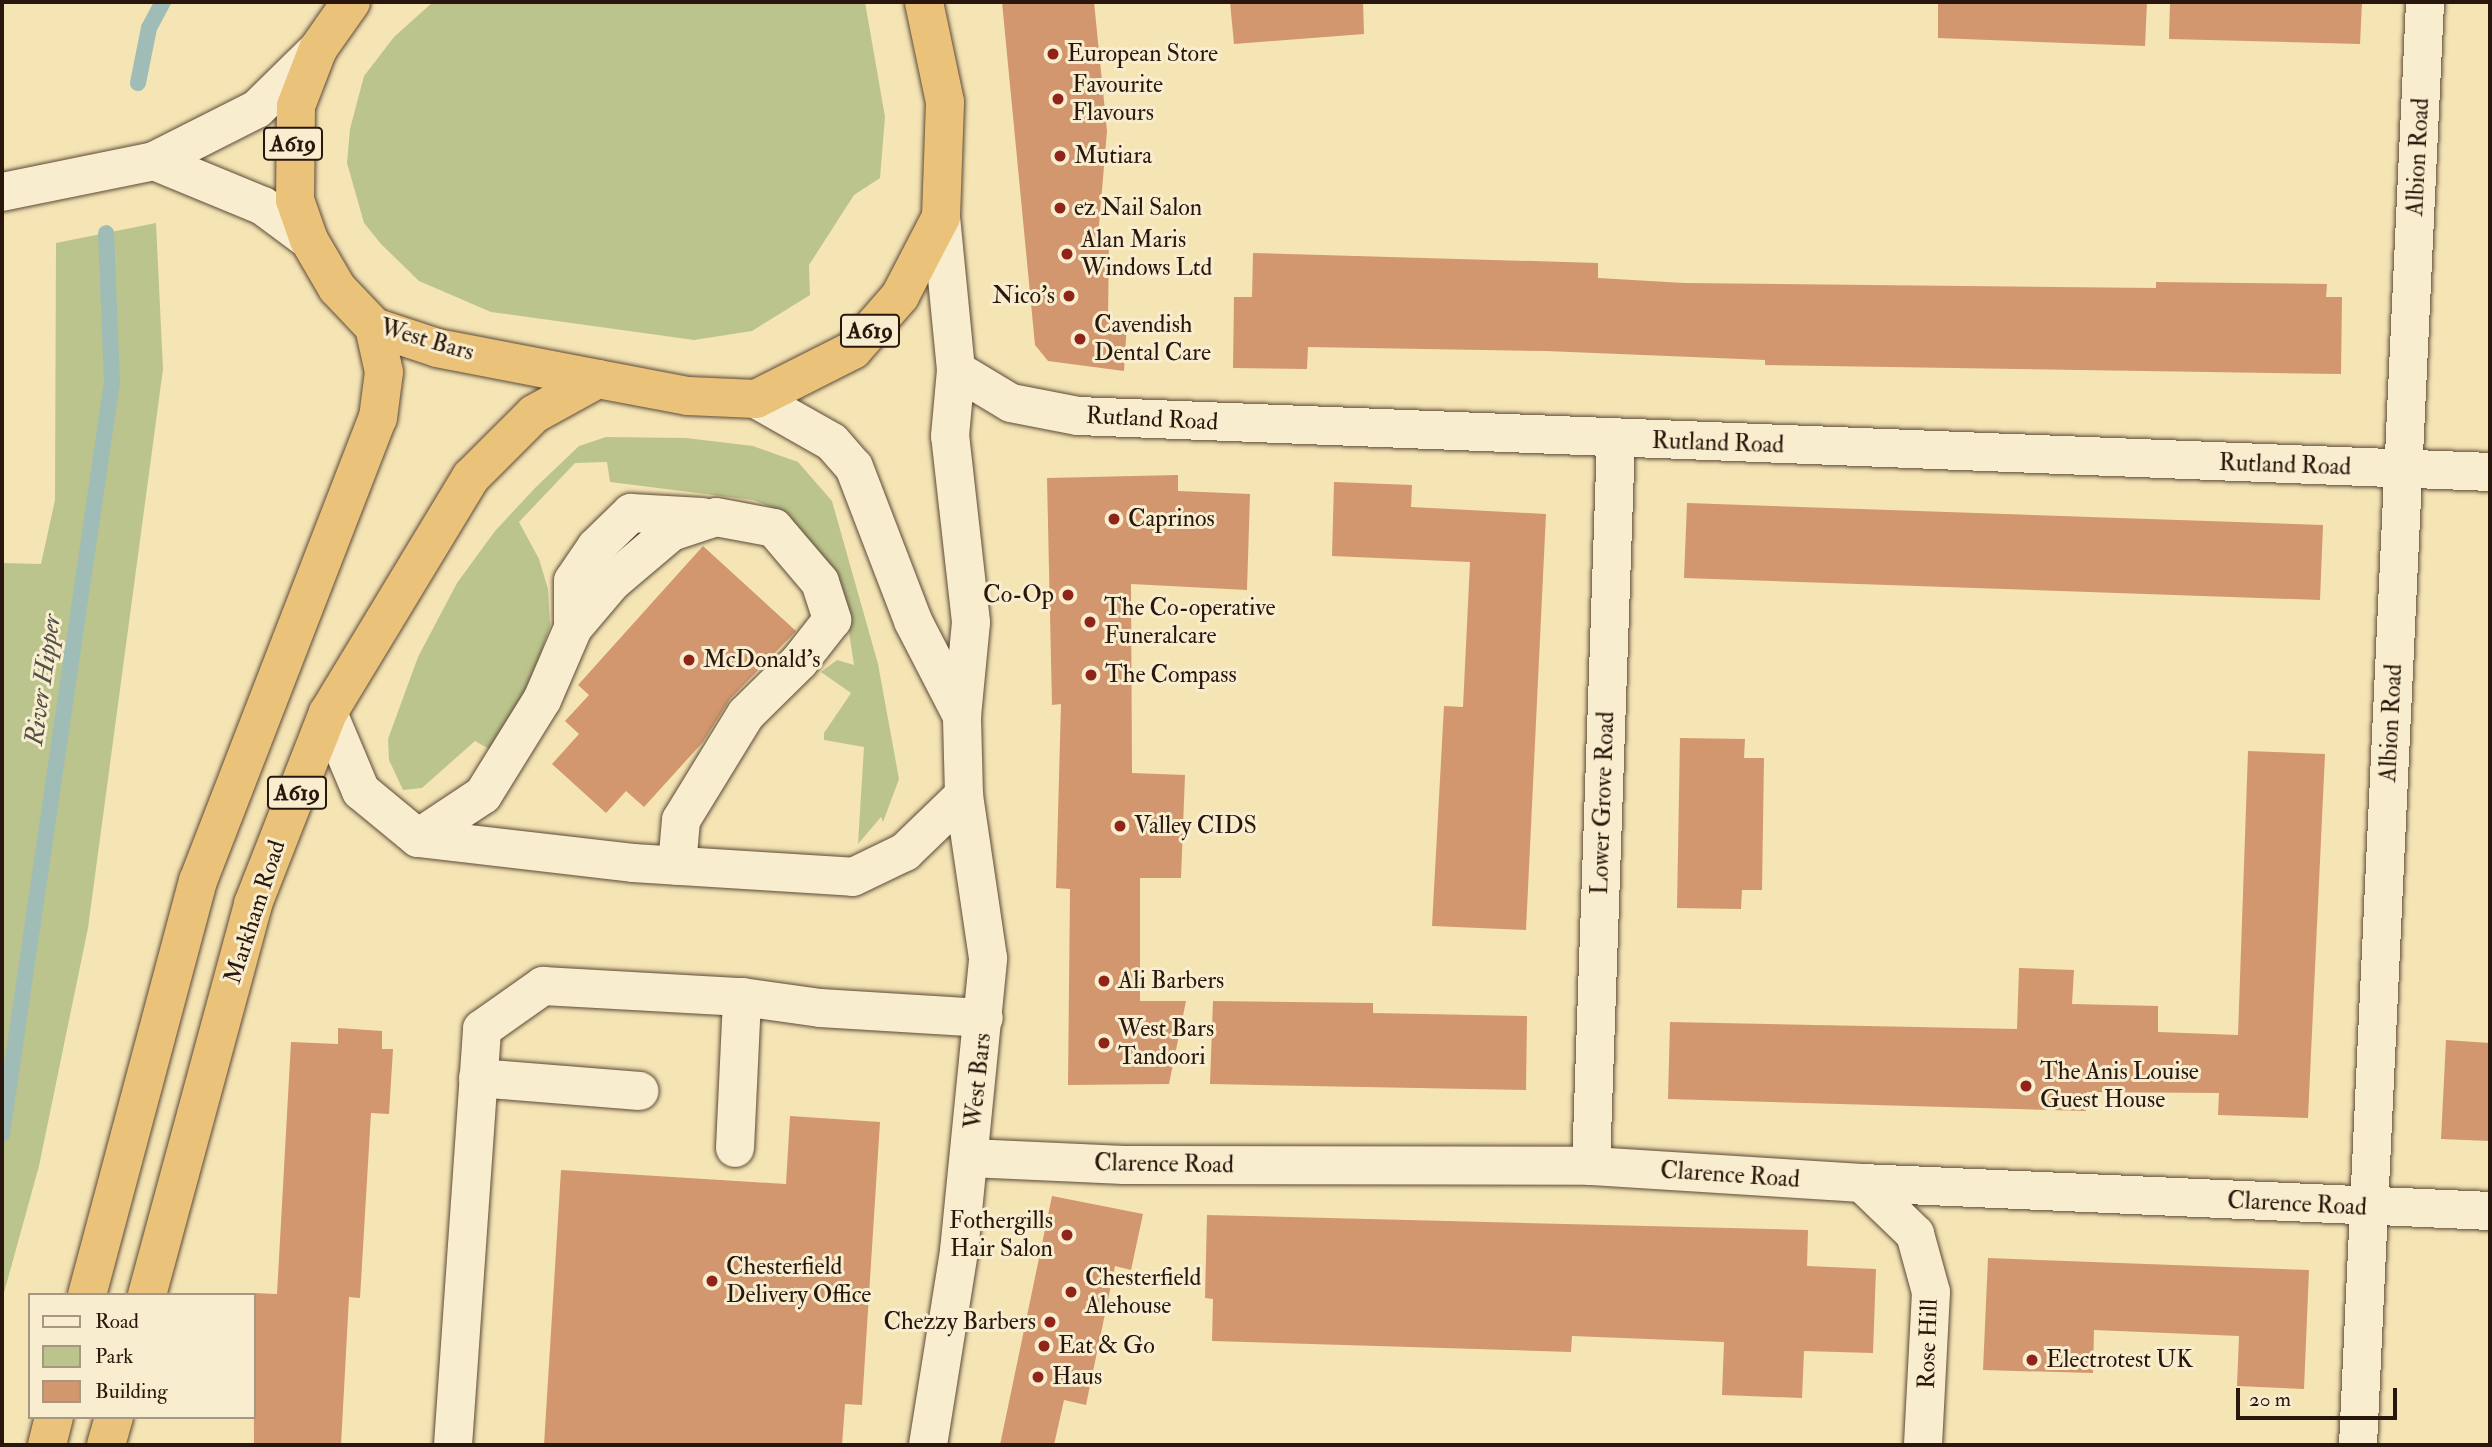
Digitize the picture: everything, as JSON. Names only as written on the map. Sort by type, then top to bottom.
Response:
[{"type":"highway","name":"West Bars","points":[[351,2],[318,50],[296,106],[292,155],[295,200],[309,240],[337,288],[374,327],[437,348],[688,396],[756,399],[853,350],[900,296],[941,217],[945,102],[924,2]]},
{"type":"highway","name":"A619","points":[[88,1293],[198,881],[378,418],[384,372],[374,327]]},
{"type":"highway","name":"Markham Road","points":[[148,1293],[253,904],[328,713],[471,477],[534,414],[598,379]]},
{"type":"highway","points":[[47,1445],[54,1419]]},
{"type":"highway","points":[[106,1445],[113,1419]]},
{"type":"street","name":"Albion Road","points":[[2358,1445],[2425,2]]},
{"type":"street","points":[[2,192],[154,161],[257,109],[318,50]]},
{"type":"street","points":[[154,161],[263,206],[309,240]]},
{"type":"street","name":"West Bars","points":[[928,1445],[970,1158],[984,1018],[986,923],[964,795],[962,716],[971,622],[950,436],[956,370],[941,217]]},
{"type":"street","name":"Rutland Road","points":[[956,370],[1011,403],[1078,416],[2490,472]]},
{"type":"street","name":"West Bars","points":[[756,399],[832,442],[854,467],[913,621],[962,716]]},
{"type":"street","name":"Lower Grove Road","points":[[1591,1166],[1616,439]]},
{"type":"street","points":[[418,838],[483,795],[542,700],[573,628],[573,581],[596,547],[631,513],[716,517],[774,527],[820,582],[832,620],[746,714],[681,820],[677,866]]},
{"type":"street","points":[[328,713],[361,791],[418,838],[677,866],[853,877],[905,852],[964,795]]},
{"type":"street","points":[[453,1445],[482,1029],[543,986],[742,997],[820,1008],[984,1018]]},
{"type":"street","points":[[735,1148],[742,997]]},
{"type":"street","points":[[478,1078],[639,1091]]},
{"type":"street","name":"Clarence Road","points":[[970,1158],[1124,1165],[1591,1166],[1862,1183],[2490,1211]]},
{"type":"street","name":"Rose Hill","points":[[1862,1183],[1915,1234],[1931,1292],[1923,1445]]},
{"type":"green space","points":[[433,2],[865,2],[885,117],[880,178],[854,195],[809,265],[810,295],[752,331],[694,340],[491,312],[419,281],[381,244],[364,223],[347,163],[350,129],[364,76],[394,37]]},
{"type":"green space","points":[[156,223],[163,369],[88,928],[39,1166],[2,1300],[2,563],[41,564],[55,500],[56,243]]},
{"type":"green space","points":[[606,437],[686,438],[753,446],[798,462],[832,501],[878,664],[899,779],[883,822],[881,817],[858,844],[864,747],[824,740],[824,733],[851,693],[821,672],[837,660],[854,665],[848,626],[801,530],[776,509],[753,500],[610,482],[607,462],[575,463],[519,522],[539,559],[548,589],[550,625],[529,691],[491,750],[475,741],[422,788],[403,790],[389,760],[388,739],[418,657],[457,583],[495,531],[536,487],[579,446]]},
{"type":"building","points":[[1002,2],[1094,2],[1107,131],[1098,237],[1109,239],[1108,320],[1127,322],[1124,371],[1048,361],[1035,345]]},
{"type":"building","points":[[1230,2],[1363,2],[1364,34],[1234,44]]},
{"type":"building","points":[[1938,2],[2147,2],[2145,46],[1938,38]]},
{"type":"building","points":[[2170,2],[2362,2],[2360,44],[2169,39]]},
{"type":"building","points":[[1253,253],[1598,263],[1598,278],[1684,283],[2156,288],[2156,282],[2327,284],[2326,297],[2342,297],[2341,374],[1765,365],[1765,360],[1546,351],[1308,347],[1307,369],[1233,368],[1234,297],[1252,297]]},
{"type":"building","points":[[1178,475],[1178,491],[1250,494],[1247,590],[1131,584],[1132,773],[1185,775],[1181,878],[1140,878],[1140,1001],[1186,1001],[1169,1084],[1068,1085],[1070,889],[1056,888],[1061,704],[1052,705],[1047,478]]},
{"type":"building","points":[[1334,482],[1412,485],[1411,507],[1546,514],[1526,930],[1432,926],[1444,706],[1463,707],[1470,562],[1332,556]]},
{"type":"building","points":[[1687,503],[2323,525],[2320,600],[1684,578]]},
{"type":"building","name":"McDonald's","points":[[703,546],[796,631],[730,699],[703,742],[644,807],[626,791],[606,813],[552,764],[579,734],[565,721],[589,695],[578,685]]},
{"type":"building","points":[[1680,738],[1745,739],[1744,758],[1764,758],[1762,890],[1742,890],[1741,909],[1677,908]]},
{"type":"building","points":[[2248,751],[2325,754],[2308,1118],[2218,1115],[2219,1093],[2087,1092],[2086,1111],[1668,1099],[1670,1022],[2017,1029],[2019,968],[2074,970],[2072,1004],[2158,1006],[2158,1032],[2238,1035]]},
{"type":"building","points":[[1213,1001],[1373,1003],[1373,1013],[1527,1016],[1526,1090],[1210,1084]]},
{"type":"building","points":[[338,1028],[382,1031],[382,1049],[393,1049],[389,1114],[371,1113],[360,1298],[349,1297],[341,1445],[254,1445],[256,1293],[277,1294],[291,1042],[338,1044]]},
{"type":"building","points":[[2446,1040],[2490,1043],[2490,1141],[2441,1139]]},
{"type":"building","name":"Chesterfield Delivery Office","points":[[790,1116],[880,1122],[862,1405],[845,1404],[842,1445],[544,1445],[561,1170],[786,1184]]},
{"type":"building","points":[[1052,1196],[1143,1214],[1131,1270],[1115,1266],[1086,1405],[1064,1400],[1054,1445],[1000,1445]]},
{"type":"building","points":[[1207,1215],[1808,1230],[1807,1266],[1876,1269],[1873,1353],[1804,1351],[1802,1398],[1722,1395],[1724,1342],[1572,1336],[1571,1352],[1212,1341],[1213,1299],[1205,1298]]},
{"type":"building","points":[[1988,1258],[2309,1270],[2304,1389],[2237,1386],[2239,1336],[2094,1330],[2093,1373],[1983,1370]]},
{"type":"waterway","points":[[138,83],[149,28],[163,2]]},
{"type":"waterway","name":"River Hipper","points":[[2,1134],[112,382],[106,233]]},
{"type":"place","name":"European Store","points":[[1053,54]]},
{"type":"place","name":"Favourite Flavours","points":[[1058,99]]},
{"type":"place","name":"Mutiara","points":[[1060,156]]},
{"type":"place","name":"ez Nail Salon","points":[[1060,208]]},
{"type":"place","name":"Alan Maris Windows Ltd","points":[[1067,254]]},
{"type":"place","name":"Nico's","points":[[1069,296]]},
{"type":"place","name":"Cavendish Dental Care","points":[[1080,339]]},
{"type":"place","name":"Caprinos","points":[[1114,519]]},
{"type":"place","name":"Co-Op","points":[[1068,595]]},
{"type":"place","name":"The Co-operative Funeralcare","points":[[1090,622]]},
{"type":"place","name":"McDonald's","points":[[689,660]]},
{"type":"place","name":"The Compass","points":[[1091,675]]},
{"type":"place","name":"Valley CIDS","points":[[1120,826]]},
{"type":"place","name":"Ali Barbers","points":[[1104,981]]},
{"type":"place","name":"West Bars Tandoori","points":[[1104,1043]]},
{"type":"place","name":"The Anis Louise Guest House","points":[[2026,1086]]},
{"type":"place","name":"Fothergills Hair Salon","points":[[1067,1235]]},
{"type":"place","name":"Chesterfield Delivery Office","points":[[712,1281]]},
{"type":"place","name":"Chesterfield Alehouse","points":[[1071,1292]]},
{"type":"place","name":"Chezzy Barbers","points":[[1050,1322]]},
{"type":"place","name":"Eat & Go","points":[[1044,1346]]},
{"type":"place","name":"Electrotest UK","points":[[2032,1360]]},
{"type":"place","name":"Haus","points":[[1038,1377]]}]
